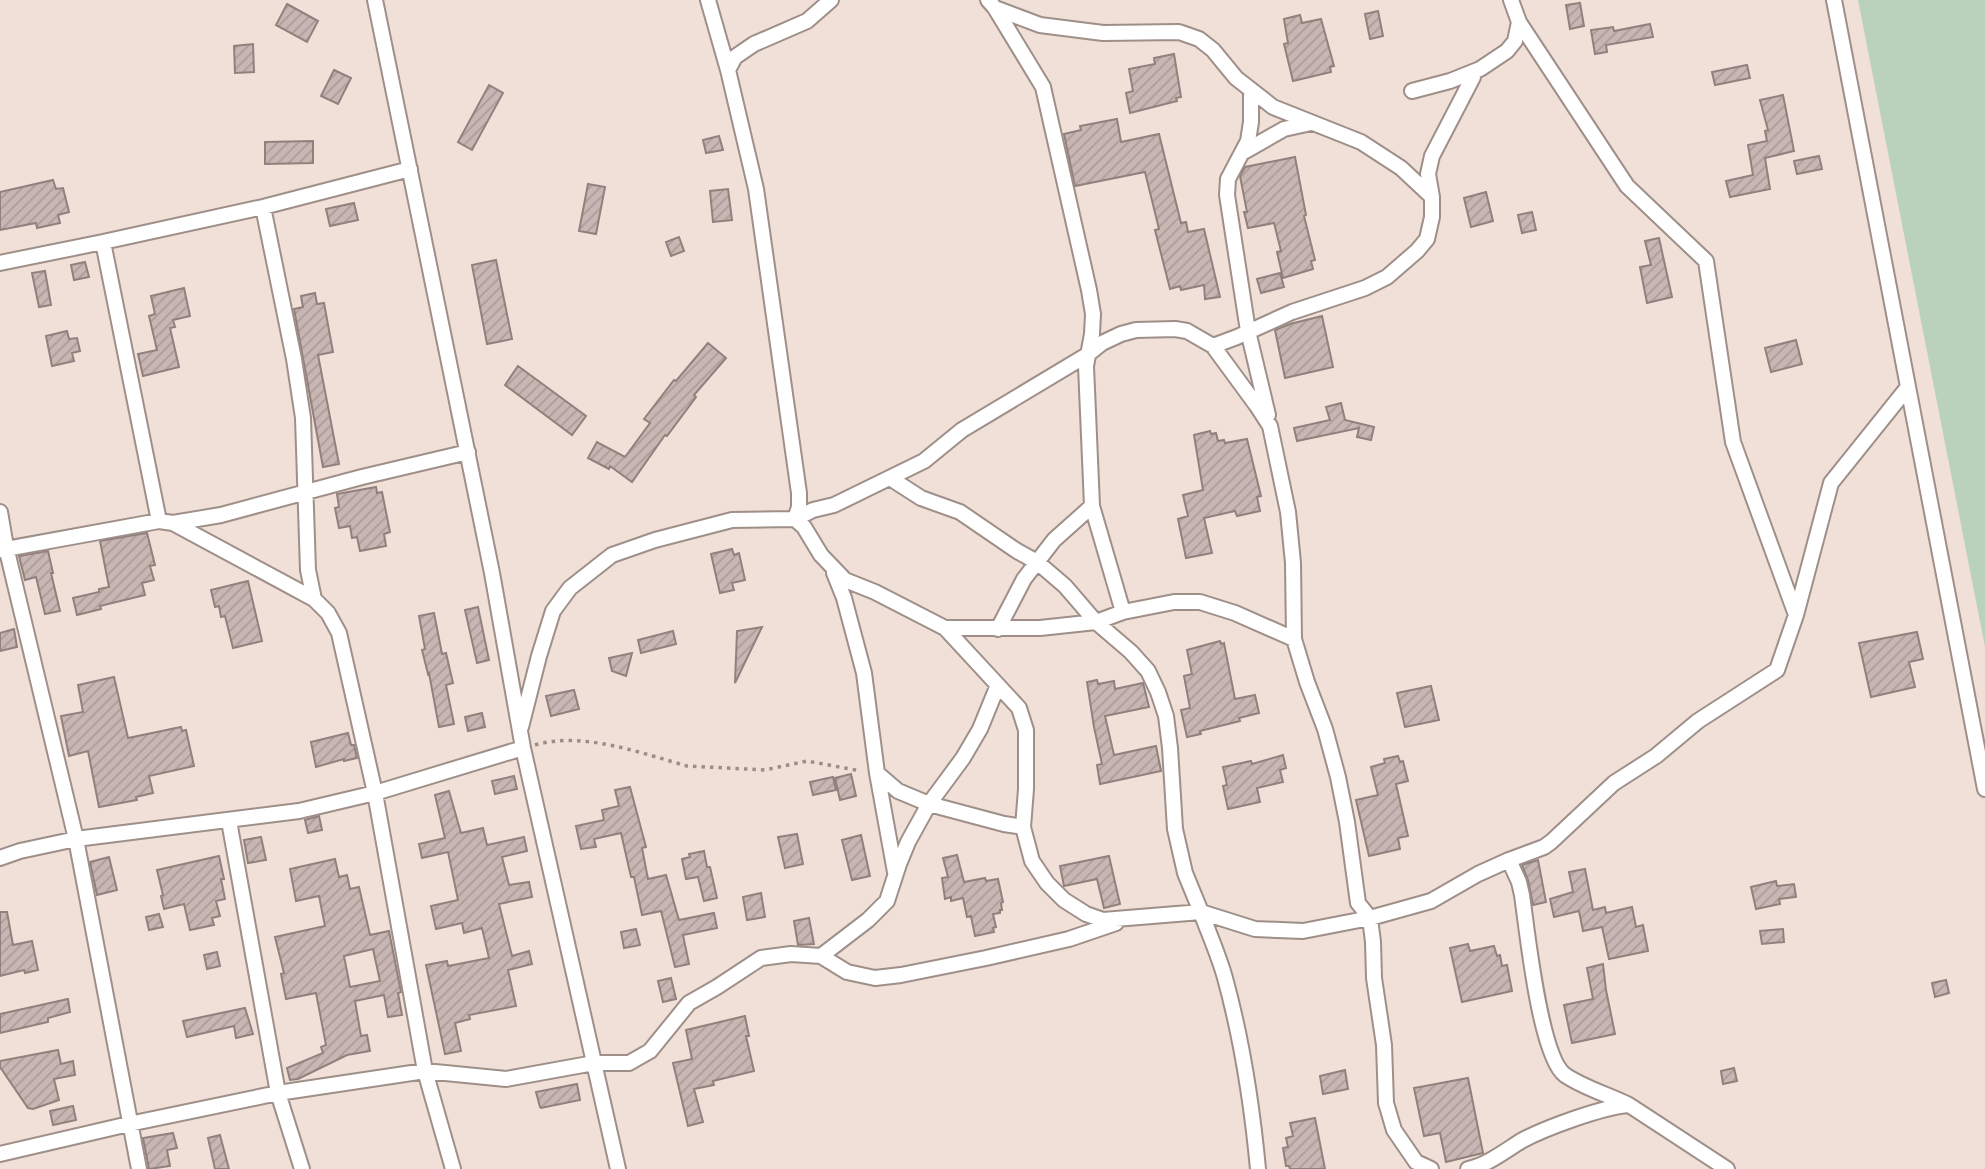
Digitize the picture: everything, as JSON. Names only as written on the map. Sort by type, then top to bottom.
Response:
[{"type":"street","points":[[375,0],[468,452],[523,748],[618,1169]]},
{"type":"street","points":[[708,0],[728,70],[756,189],[799,493],[799,507],[795,519]]},
{"type":"street","points":[[728,70],[735,57],[754,44],[807,21],[831,0]]},
{"type":"street","points":[[1511,0],[1519,22],[1628,186],[1706,261],[1732,442],[1796,615]]},
{"type":"street","points":[[1834,0],[1985,789]]},
{"type":"street","points":[[992,4],[1040,25],[1103,33],[1179,32],[1199,39],[1213,50],[1236,78],[1273,107],[1362,142],[1401,168],[1432,197]]},
{"type":"street","points":[[992,4],[1043,87],[1075,225],[1093,314],[1086,366],[1092,506],[1123,612]]},
{"type":"street","points":[[1412,91],[1450,81],[1480,69],[1507,51],[1515,41],[1519,22]]},
{"type":"street","points":[[1213,346],[1292,312],[1365,288],[1387,277],[1417,251],[1427,239],[1432,217],[1428,174],[1432,156],[1473,77]]},
{"type":"street","points":[[1251,90],[1248,141],[1228,179],[1227,195],[1248,331],[1288,512],[1293,564],[1294,639],[1325,729],[1338,777],[1348,822],[1358,903],[1370,918],[1374,978],[1384,1045],[1386,1103],[1394,1130],[1416,1166],[1431,1169]]},
{"type":"street","points":[[1241,153],[1284,129],[1311,123]]},
{"type":"street","points":[[0,262],[263,207],[410,169]]},
{"type":"street","points":[[263,207],[294,359],[303,418],[308,570],[314,599]]},
{"type":"street","points":[[103,242],[166,522],[314,599],[328,613],[339,633],[375,793],[425,1071],[453,1169]]},
{"type":"street","points":[[521,727],[553,611],[570,588],[612,555],[655,540],[732,520],[795,519],[813,510],[834,505],[924,461],[961,430],[1121,334],[1136,330],[1175,329],[1187,331],[1213,346],[1270,426]]},
{"type":"street","points":[[795,519],[804,527],[821,555],[845,580],[875,592],[945,628],[1020,708],[1026,730],[1023,827],[1032,861],[1047,883],[1064,900],[1086,914],[1103,920],[1201,912],[1255,929],[1303,931],[1370,918],[1432,901],[1478,874],[1544,847],[1614,783],[1656,756],[1698,721],[1777,670],[1796,615],[1831,483],[1908,387]]},
{"type":"street","points":[[3,548],[221,515],[468,452]]},
{"type":"street","points":[[890,478],[921,498],[960,512],[1037,562],[1065,586],[1096,622],[1131,652],[1148,671],[1166,716],[1175,829],[1185,873],[1225,976],[1244,1065],[1258,1169]]},
{"type":"street","points":[[998,629],[1024,579],[1054,540],[1092,506]]},
{"type":"street","points":[[0,512],[3,548],[76,839],[139,1169]]},
{"type":"street","points":[[831,565],[844,598],[864,673],[877,774],[895,874]]},
{"type":"street","points":[[945,628],[1040,628],[1096,622],[1123,612],[1174,602],[1200,602],[1235,613],[1294,639]]},
{"type":"street","points":[[821,956],[887,901],[908,842],[929,804],[963,758],[980,729],[998,685]]},
{"type":"street","points":[[0,859],[20,851],[76,839],[299,811],[375,793],[523,748]]},
{"type":"street","points":[[877,774],[898,791],[929,804],[1023,827]]},
{"type":"street","points":[[229,821],[278,1093],[302,1169]]},
{"type":"street","points":[[1509,860],[1522,895],[1544,1035],[1553,1060],[1564,1074],[1629,1104],[1727,1169]]},
{"type":"street","points":[[0,1154],[278,1093],[425,1071],[506,1079],[594,1063],[629,1063],[650,1051],[688,1003],[761,958],[791,954],[821,956],[847,972],[875,978],[938,968],[1069,939],[1127,920]]},
{"type":"street","points":[[1468,1169],[1524,1139],[1593,1113],[1629,1104]]},
{"type":"path","points":[[523,748],[549,741],[587,741],[701,768],[765,770],[807,761],[877,774]]},
{"type":"green space","points":[[1858,0],[1985,0],[1985,647]]},
{"type":"building","points":[[1580,3],[1584,26],[1570,29],[1566,5]]},
{"type":"building","points":[[287,4],[318,21],[307,42],[276,25]]},
{"type":"building","points":[[1378,11],[1383,36],[1370,39],[1365,14]]},
{"type":"building","points":[[1300,15],[1302,23],[1321,19],[1334,66],[1330,67],[1331,72],[1293,81],[1284,44],[1288,43],[1284,19]]},
{"type":"building","points":[[1650,24],[1653,37],[1606,45],[1607,52],[1595,54],[1591,30],[1613,27],[1614,31]]},
{"type":"building","points":[[253,44],[254,72],[235,73],[234,46]]},
{"type":"building","points":[[1174,54],[1181,97],[1176,98],[1177,101],[1130,113],[1126,93],[1133,91],[1129,69],[1155,64],[1154,58]]},
{"type":"building","points":[[1747,65],[1750,78],[1715,85],[1712,72]]},
{"type":"building","points":[[334,70],[351,78],[338,104],[321,96]]},
{"type":"building","points":[[489,85],[503,93],[472,150],[458,142]]},
{"type":"building","points":[[1783,95],[1794,151],[1765,158],[1770,189],[1730,197],[1726,181],[1753,175],[1748,145],[1767,141],[1765,131],[1768,130],[1760,100]]},
{"type":"building","points":[[1117,119],[1121,142],[1159,134],[1181,223],[1186,222],[1188,232],[1204,229],[1220,297],[1205,299],[1204,285],[1181,290],[1180,286],[1170,289],[1155,230],[1159,229],[1145,172],[1075,186],[1064,134],[1081,130],[1080,126]]},
{"type":"building","points":[[719,136],[723,150],[706,153],[703,140]]},
{"type":"building","points":[[313,141],[313,163],[265,164],[265,142]]},
{"type":"building","points":[[1819,156],[1822,169],[1797,174],[1794,161]]},
{"type":"building","points":[[1295,157],[1306,215],[1304,216],[1315,260],[1311,261],[1313,269],[1283,278],[1277,252],[1281,251],[1274,223],[1248,228],[1240,176],[1245,167]]},
{"type":"building","points":[[53,180],[56,189],[63,188],[69,212],[58,215],[60,223],[37,228],[36,223],[0,230],[0,192]]},
{"type":"building","points":[[588,184],[605,187],[596,234],[579,231]]},
{"type":"building","points":[[728,189],[732,220],[713,222],[710,191]]},
{"type":"building","points":[[1486,192],[1493,221],[1471,227],[1464,198]]},
{"type":"building","points":[[354,203],[358,220],[330,226],[326,209]]},
{"type":"building","points":[[1532,212],[1536,230],[1522,233],[1518,215]]},
{"type":"building","points":[[679,237],[684,251],[671,256],[666,242]]},
{"type":"building","points":[[1659,238],[1672,297],[1647,303],[1640,267],[1651,265],[1645,241]]},
{"type":"building","points":[[496,260],[512,339],[487,344],[472,265]]},
{"type":"building","points":[[85,262],[89,277],[74,280],[71,265]]},
{"type":"building","points":[[45,271],[51,305],[39,307],[32,273]]},
{"type":"building","points":[[1280,273],[1284,287],[1261,293],[1257,279]]},
{"type":"building","points":[[184,288],[190,316],[173,320],[175,327],[170,328],[179,367],[143,376],[138,354],[157,350],[149,316],[155,314],[151,296]]},
{"type":"building","points":[[315,293],[317,304],[324,303],[333,352],[318,355],[339,464],[323,467],[294,309],[303,307],[301,296]]},
{"type":"building","points":[[1322,316],[1333,367],[1285,378],[1275,330]]},
{"type":"building","points":[[67,331],[69,339],[77,338],[80,351],[72,353],[74,361],[52,366],[46,336]]},
{"type":"building","points":[[1796,340],[1802,364],[1771,372],[1765,348]]},
{"type":"building","points":[[708,343],[726,358],[694,395],[696,397],[632,482],[610,466],[609,469],[588,458],[597,442],[625,457],[650,423],[644,419],[674,380],[676,381]]},
{"type":"building","points":[[518,366],[586,416],[572,435],[505,385]]},
{"type":"building","points":[[1341,403],[1345,420],[1374,427],[1371,440],[1357,437],[1359,428],[1297,441],[1294,428],[1330,420],[1326,407]]},
{"type":"building","points":[[1210,431],[1211,434],[1216,433],[1218,441],[1224,440],[1225,443],[1247,439],[1261,496],[1257,497],[1260,511],[1237,516],[1235,511],[1204,518],[1212,553],[1186,558],[1178,519],[1188,516],[1183,495],[1203,490],[1194,435]]},
{"type":"building","points":[[376,487],[377,493],[382,492],[390,532],[384,534],[386,546],[360,551],[357,537],[352,538],[350,526],[339,528],[335,508],[339,507],[337,494]]},
{"type":"building","points":[[147,533],[155,565],[150,566],[154,580],[142,583],[145,595],[100,606],[101,609],[77,615],[73,598],[109,587],[100,541]]},
{"type":"building","points":[[732,549],[734,555],[739,553],[745,580],[732,583],[734,590],[720,593],[711,554]]},
{"type":"building","points":[[48,551],[60,611],[45,614],[36,577],[25,580],[19,556]]},
{"type":"building","points":[[248,581],[262,641],[233,648],[225,616],[221,617],[219,606],[215,607],[211,590]]},
{"type":"building","points":[[478,607],[489,660],[477,663],[465,610]]},
{"type":"building","points":[[434,613],[442,654],[446,653],[453,683],[446,685],[454,724],[439,727],[422,650],[425,649],[419,616]]},
{"type":"building","points":[[762,627],[735,683],[737,631]]},
{"type":"building","points":[[14,629],[17,647],[0,651],[0,633]]},
{"type":"building","points":[[673,631],[676,644],[641,653],[638,640]]},
{"type":"building","points":[[1917,632],[1923,659],[1909,662],[1915,687],[1871,697],[1859,643]]},
{"type":"building","points":[[1220,641],[1221,644],[1224,643],[1235,699],[1255,695],[1259,713],[1187,737],[1181,710],[1190,708],[1184,676],[1192,674],[1187,650]]},
{"type":"building","points":[[632,653],[626,676],[612,671],[609,658]]},
{"type":"building","points":[[114,677],[128,738],[181,727],[182,731],[186,730],[194,766],[149,776],[153,793],[136,797],[137,800],[99,807],[88,751],[69,756],[61,716],[83,712],[78,685]]},
{"type":"building","points":[[1097,680],[1098,684],[1114,681],[1115,689],[1143,683],[1149,707],[1105,716],[1114,755],[1156,746],[1161,771],[1100,784],[1097,765],[1102,764],[1087,682]]},
{"type":"building","points":[[1431,686],[1439,720],[1405,727],[1397,693]]},
{"type":"building","points":[[574,690],[579,709],[551,716],[546,696]]},
{"type":"building","points":[[482,713],[485,727],[468,731],[465,717]]},
{"type":"building","points":[[348,733],[357,758],[316,767],[311,742]]},
{"type":"building","points":[[1283,755],[1286,768],[1280,770],[1283,782],[1257,788],[1260,802],[1228,809],[1223,786],[1227,785],[1223,767],[1251,761],[1252,764]]},
{"type":"building","points":[[1398,756],[1400,762],[1403,761],[1408,781],[1396,784],[1408,836],[1398,838],[1400,849],[1369,856],[1356,800],[1378,795],[1371,767],[1385,763],[1384,759]]},
{"type":"building","points":[[851,774],[856,796],[840,800],[835,778]]},
{"type":"building","points":[[514,776],[517,789],[495,794],[492,781]]},
{"type":"building","points":[[833,777],[836,790],[813,795],[810,782]]},
{"type":"building","points":[[630,787],[646,847],[642,848],[648,879],[666,875],[679,920],[714,913],[717,928],[683,935],[689,964],[675,967],[661,911],[642,915],[621,833],[594,839],[596,847],[581,849],[576,826],[604,820],[602,810],[619,806],[615,790]]},
{"type":"building","points":[[449,791],[461,833],[483,828],[487,845],[524,837],[527,851],[502,857],[509,885],[529,882],[532,897],[499,904],[512,956],[529,951],[532,964],[508,970],[516,1006],[469,1015],[470,1019],[455,1023],[461,1051],[445,1054],[426,965],[447,961],[448,966],[489,958],[482,928],[464,933],[462,923],[436,929],[431,906],[458,900],[448,852],[422,858],[419,844],[445,838],[435,795]]},
{"type":"building","points":[[319,816],[322,830],[308,833],[305,820]]},
{"type":"building","points":[[797,834],[803,864],[785,868],[778,837]]},
{"type":"building","points":[[861,835],[870,876],[852,880],[842,840]]},
{"type":"building","points":[[261,837],[266,860],[248,863],[244,840]]},
{"type":"building","points":[[704,851],[717,898],[704,901],[698,877],[686,879],[682,859],[690,857],[689,854]]},
{"type":"building","points":[[957,855],[964,882],[985,878],[986,881],[998,879],[1003,902],[1000,913],[993,914],[996,927],[993,928],[994,932],[975,936],[971,916],[967,917],[963,898],[951,901],[951,897],[945,899],[942,878],[948,877],[943,858]]},
{"type":"building","points":[[219,856],[225,899],[216,901],[220,916],[212,918],[214,925],[190,930],[184,904],[164,909],[157,870]]},
{"type":"building","points":[[1109,856],[1120,904],[1104,908],[1097,879],[1064,886],[1060,866]]},
{"type":"building","points":[[109,857],[117,890],[97,895],[90,862]]},
{"type":"building","points":[[335,859],[339,877],[347,875],[350,889],[359,887],[370,935],[389,931],[401,992],[398,993],[402,1015],[388,1017],[384,995],[355,1001],[361,1036],[367,1035],[370,1051],[347,1055],[298,1079],[290,1080],[287,1068],[323,1053],[321,1047],[326,1045],[316,993],[286,999],[281,974],[284,973],[275,937],[325,926],[319,896],[296,901],[290,869]],"holes":[[[373,949],[380,981],[350,987],[344,956]]]},
{"type":"building","points":[[1538,860],[1546,902],[1533,905],[1522,865]]},
{"type":"building","points":[[1585,869],[1593,910],[1605,907],[1606,913],[1632,907],[1636,927],[1643,925],[1648,951],[1609,959],[1602,927],[1583,931],[1579,911],[1554,917],[1550,899],[1573,892],[1569,872]]},
{"type":"building","points":[[1776,881],[1777,886],[1794,884],[1796,897],[1779,899],[1780,904],[1756,909],[1751,887]]},
{"type":"building","points":[[761,893],[765,917],[747,920],[743,897]]},
{"type":"building","points":[[0,912],[7,912],[13,945],[32,941],[38,970],[25,973],[24,970],[0,976]]},
{"type":"building","points":[[159,914],[163,927],[149,930],[146,917]]},
{"type":"building","points":[[809,918],[814,944],[798,945],[794,921]]},
{"type":"building","points":[[636,929],[640,945],[624,948],[621,932]]},
{"type":"building","points":[[1783,929],[1784,942],[1762,944],[1760,931]]},
{"type":"building","points":[[1468,944],[1470,951],[1494,946],[1497,956],[1500,955],[1502,966],[1507,965],[1512,991],[1462,1002],[1450,948]]},
{"type":"building","points":[[217,952],[220,966],[207,969],[204,955]]},
{"type":"building","points":[[1603,964],[1615,1034],[1572,1043],[1564,1005],[1593,999],[1587,968]]},
{"type":"building","points":[[671,978],[676,999],[663,1002],[658,981]]},
{"type":"building","points":[[1946,980],[1949,993],[1935,997],[1932,983]]},
{"type":"building","points":[[68,999],[70,1012],[48,1018],[48,1022],[0,1033],[0,1014]]},
{"type":"building","points":[[245,1008],[253,1034],[236,1038],[234,1026],[187,1037],[183,1021]]},
{"type":"building","points":[[745,1016],[749,1036],[746,1036],[754,1071],[713,1081],[714,1085],[694,1089],[703,1122],[688,1126],[673,1063],[692,1059],[686,1030]]},
{"type":"building","points":[[58,1050],[61,1064],[73,1061],[75,1075],[54,1079],[59,1100],[33,1109],[28,1108],[0,1067],[0,1061]]},
{"type":"building","points":[[1734,1068],[1737,1081],[1723,1084],[1721,1071]]},
{"type":"building","points":[[1345,1070],[1348,1089],[1323,1094],[1320,1076]]},
{"type":"building","points":[[1468,1078],[1483,1153],[1446,1162],[1440,1133],[1424,1136],[1414,1088]]},
{"type":"building","points":[[577,1084],[580,1100],[540,1107],[536,1092]]},
{"type":"building","points":[[73,1106],[76,1120],[53,1125],[50,1111]]},
{"type":"building","points":[[1315,1118],[1325,1169],[1290,1169],[1286,1166],[1283,1148],[1288,1147],[1286,1138],[1293,1136],[1290,1123]]},
{"type":"building","points":[[173,1133],[177,1148],[167,1150],[170,1166],[149,1169],[143,1138]]},
{"type":"building","points":[[220,1135],[229,1169],[215,1169],[208,1138]]}]
